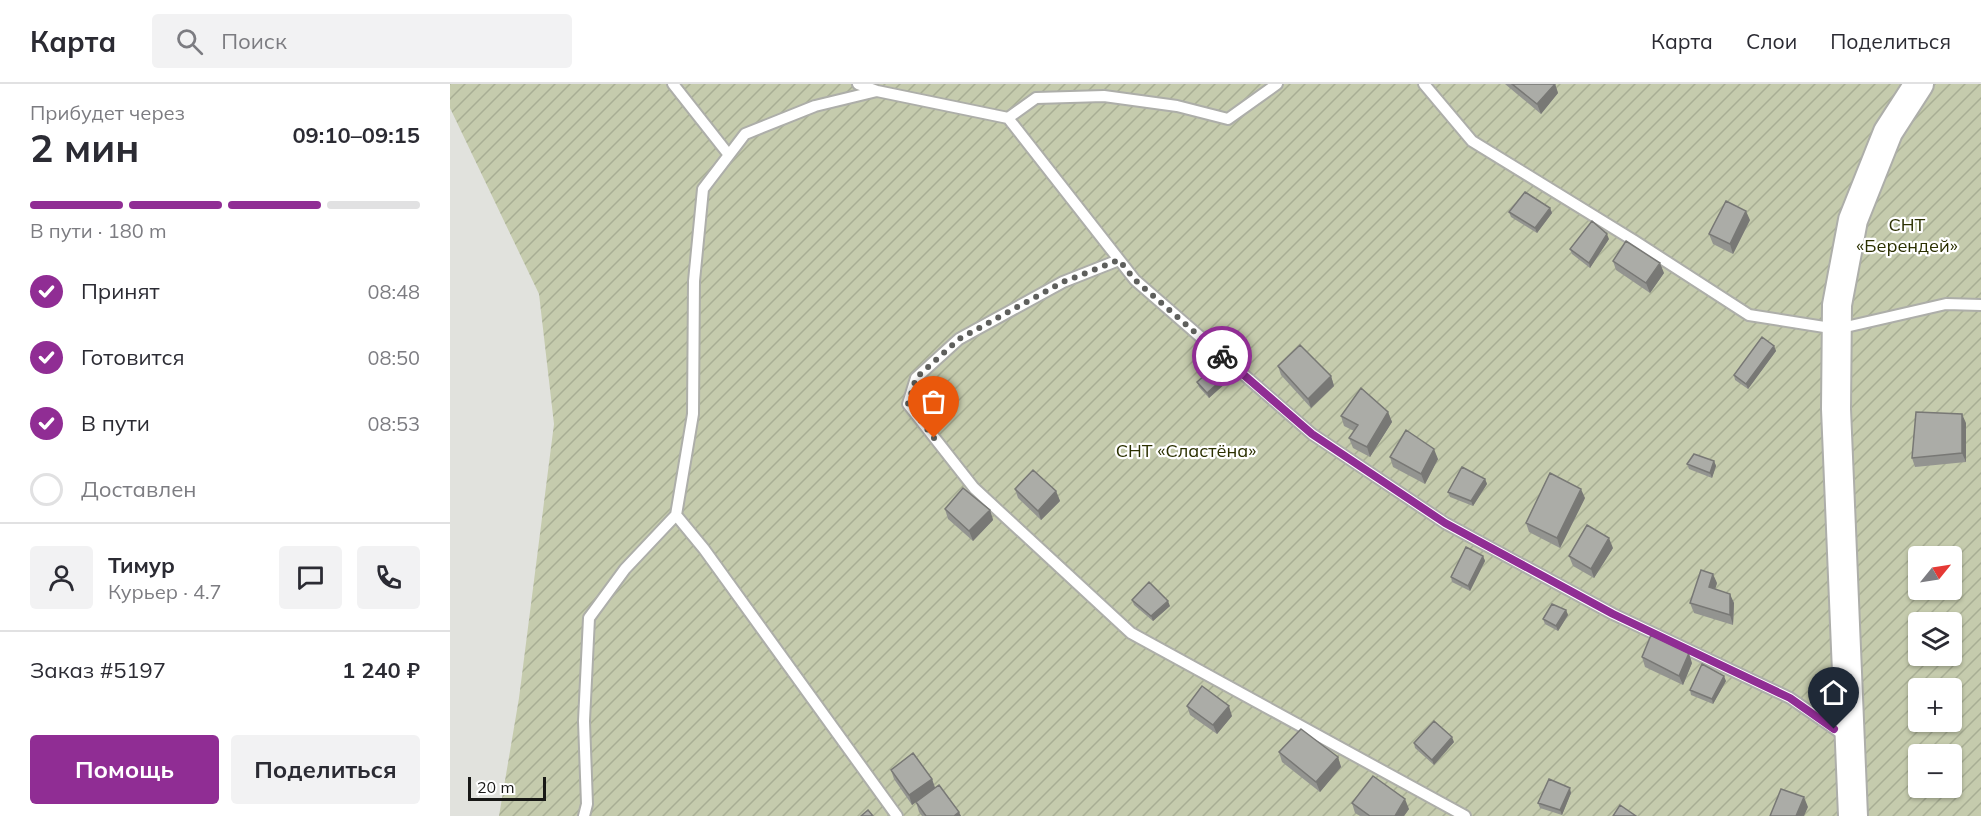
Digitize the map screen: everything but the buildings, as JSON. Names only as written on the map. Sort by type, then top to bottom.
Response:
[{"type":"street","points":[[1853,816],[1836,409],[1838,305],[1853,220],[1888,132],[1919,84]]},
{"type":"lane","points":[[673,84],[729,155]]},
{"type":"lane","points":[[858,84],[877,91],[1008,118],[1135,280],[1312,434],[1445,523],[1613,614],[1790,698],[1849,740]]},
{"type":"lane","points":[[1008,118],[1036,98],[1104,96],[1178,106],[1228,119],[1277,84]]},
{"type":"lane","points":[[1424,84],[1472,141],[1633,240],[1749,315],[1837,329],[1946,304],[1981,305]]},
{"type":"lane","points":[[584,816],[587,804],[585,721],[590,618],[625,569],[676,515],[693,414],[694,281],[703,189],[745,134],[815,106],[877,91]]},
{"type":"lane","points":[[1119,260],[1063,282],[959,339],[916,378],[908,404],[974,488],[1131,633],[1465,816]]},
{"type":"lane","points":[[676,515],[704,549],[897,816]]},
{"type":"green space","name":"СНТ «Сластёна»","points":[[450,84],[1981,84],[1981,816],[499,816],[519,698],[554,424],[539,294],[450,108]]},
{"type":"way so far","points":[[934,438],[908,404],[916,378],[959,339],[1063,282],[1119,260],[1135,280],[1222,356]]},
{"type":"route","points":[[1222,356],[1312,434],[1445,523],[1613,614],[1790,698],[1834,729]]},
{"type":"park label","name":"СНТ «Берендей»","points":[[1907,234]]}]
